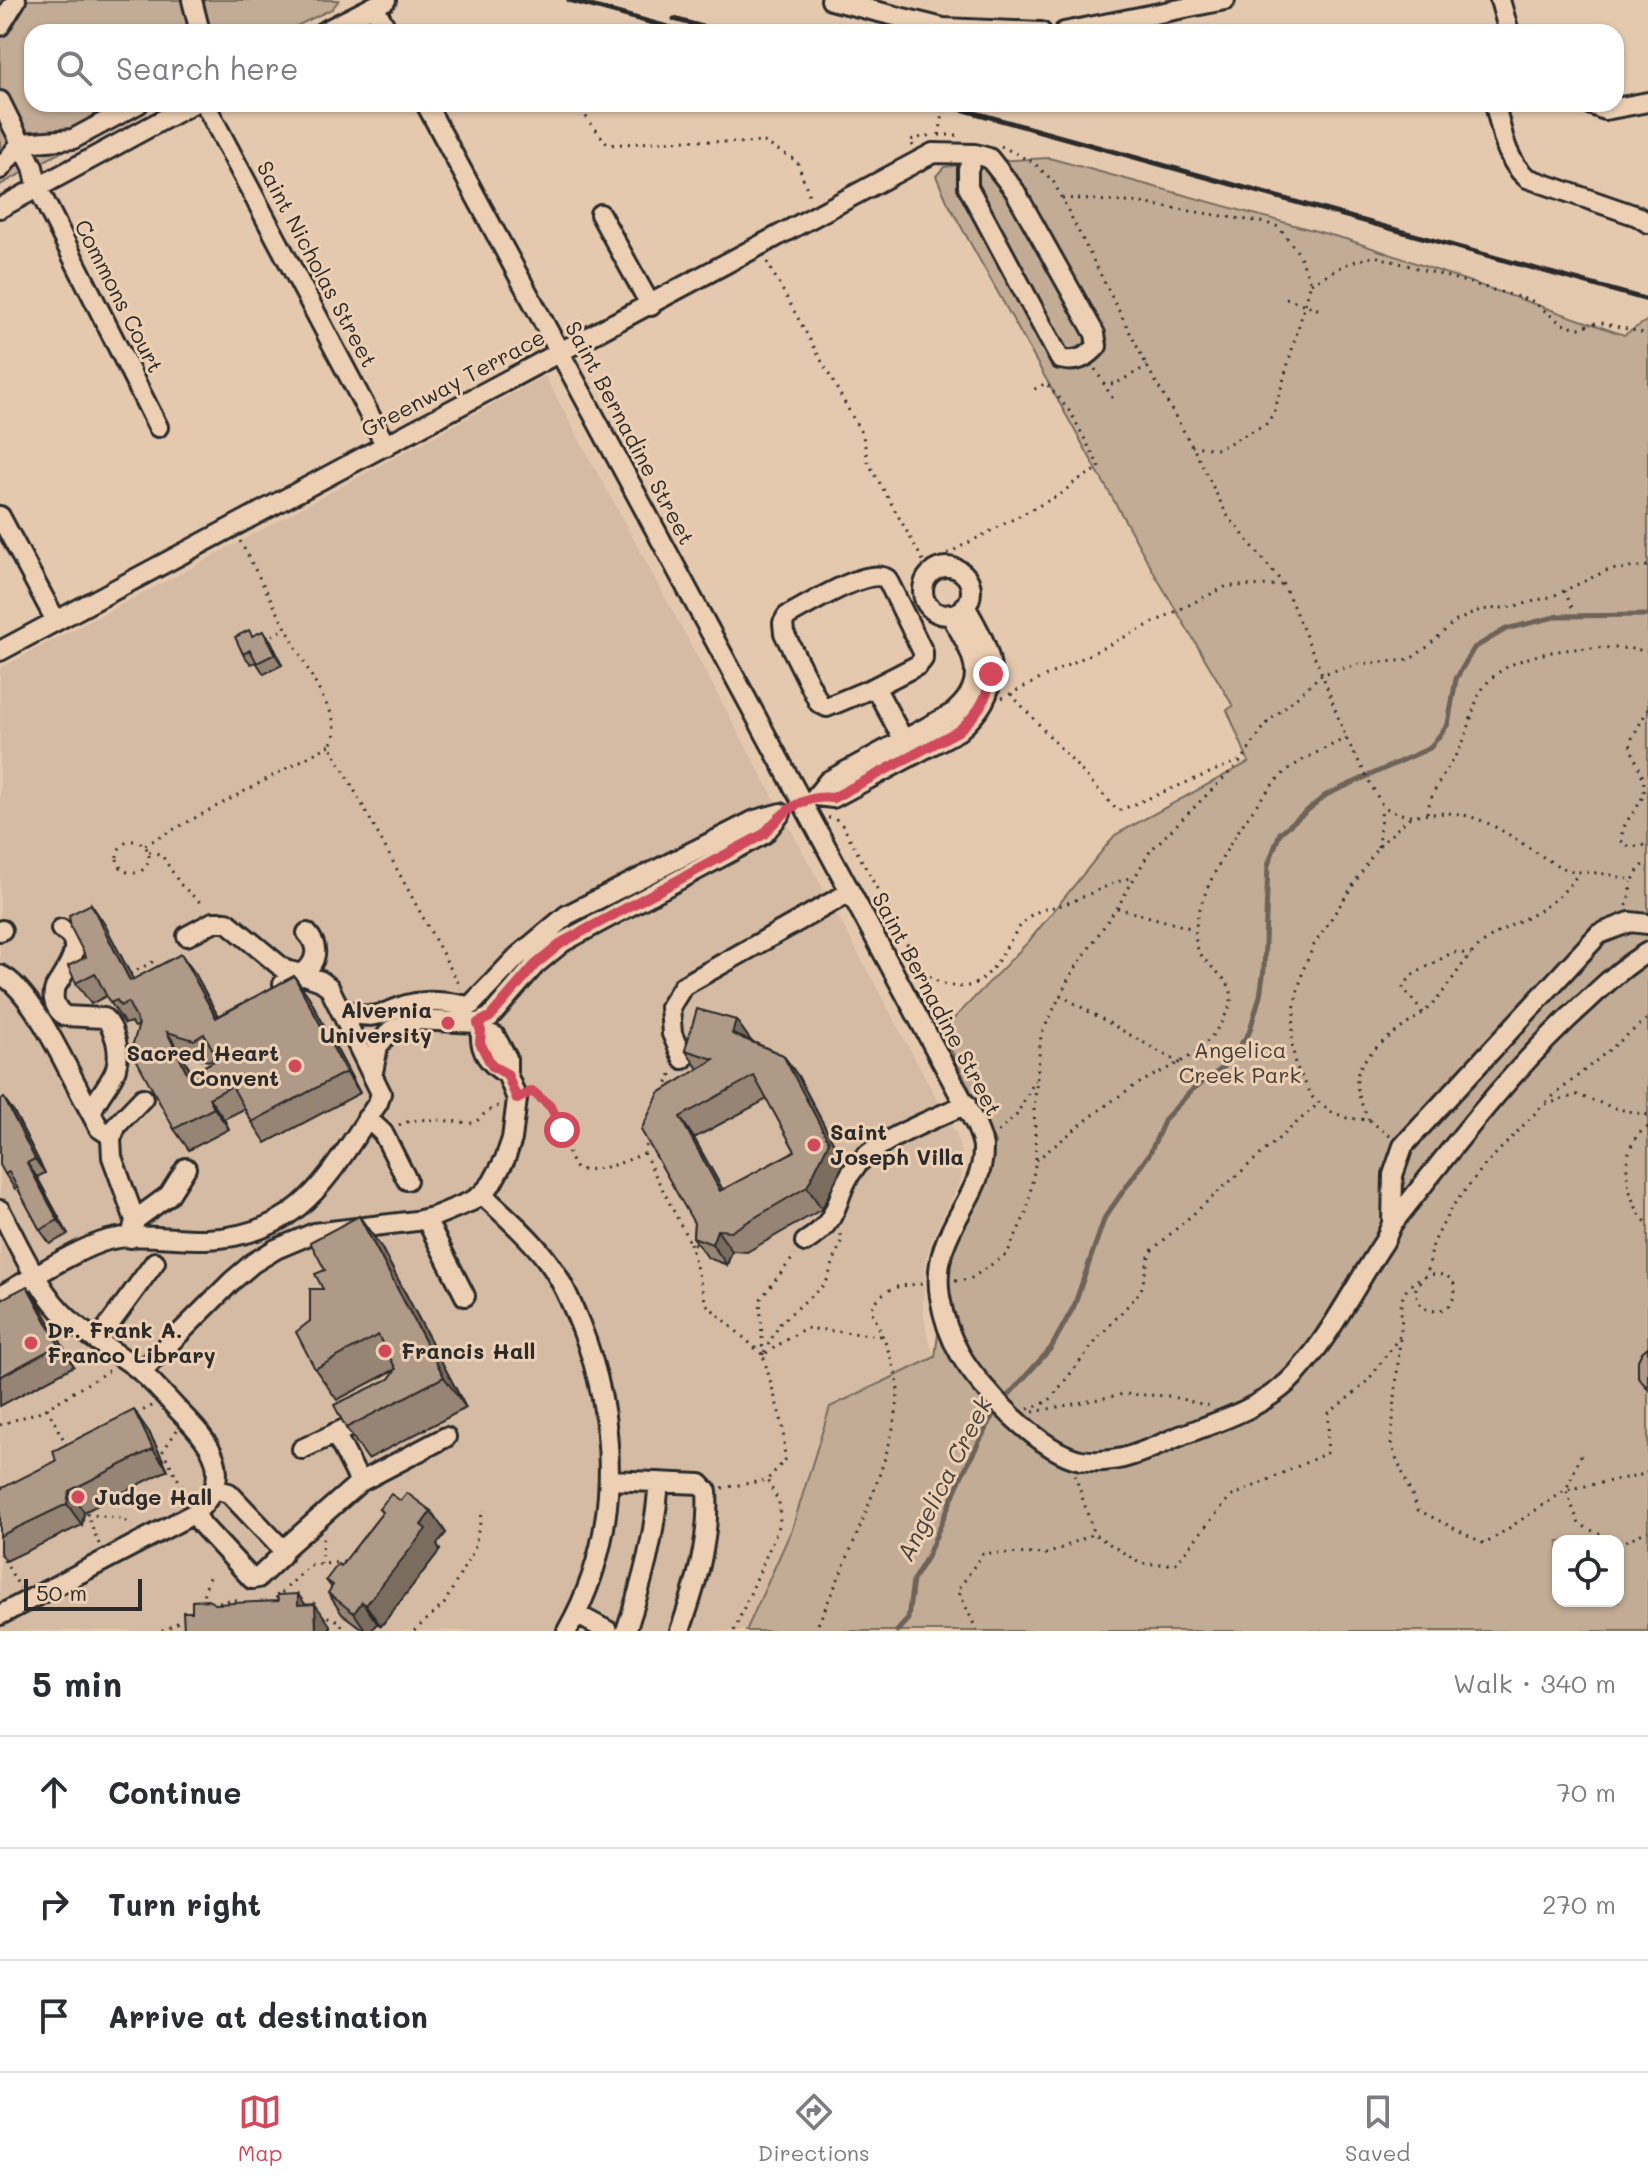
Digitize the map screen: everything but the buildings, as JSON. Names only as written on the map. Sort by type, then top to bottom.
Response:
[{"type":"street","points":[[0,26],[16,0]]},
{"type":"street","points":[[192,0],[198,24]]},
{"type":"street","points":[[831,0],[884,7],[932,24]]},
{"type":"street","points":[[1102,24],[1225,0]]},
{"type":"street","points":[[1500,0],[1507,24]]},
{"type":"street","points":[[339,24],[380,3],[386,24]]},
{"type":"street","name":"Commons Court","points":[[0,101],[33,167],[38,188],[158,427]]},
{"type":"street","points":[[1624,106],[1648,102]]},
{"type":"street","points":[[0,169],[21,143],[73,139],[123,112]]},
{"type":"street","points":[[0,208],[177,112]]},
{"type":"street","name":"Saint Nicholas Street","points":[[209,112],[386,446]]},
{"type":"street","name":"Saint Bernadine Street","points":[[430,112],[559,354],[809,799],[814,825],[966,1104],[983,1145],[982,1164],[944,1243],[938,1265],[945,1318],[960,1355],[990,1394],[1022,1426],[1056,1451],[1069,1457],[1098,1461],[1135,1455],[1237,1413],[1288,1382],[1311,1354],[1384,1242],[1392,1224],[1528,1059],[1608,982],[1648,952]]},
{"type":"street","points":[[1497,112],[1505,148],[1515,168],[1527,178],[1637,216],[1648,223]]},
{"type":"street","name":"Greenway Terrace","points":[[0,651],[933,153],[975,154]]},
{"type":"street","points":[[975,154],[989,158],[1015,191],[1095,334],[1097,346],[1087,355],[1070,362],[1060,359],[1055,351],[968,187],[968,169],[975,154]]},
{"type":"street","points":[[600,214],[651,306]]},
{"type":"street","points":[[0,516],[56,621]]},
{"type":"street","points":[[952,567],[964,574],[971,593],[958,610],[938,613],[926,602],[923,587],[928,569],[952,567]]},
{"type":"street","points":[[875,575],[887,579],[923,652],[923,659],[918,665],[875,687],[827,707],[819,703],[784,633],[783,623],[787,616],[851,582],[875,575]]},
{"type":"street","points":[[904,614],[926,602]]},
{"type":"street","points":[[476,1020],[517,957],[567,915],[755,820],[781,813],[809,799],[828,781],[908,748],[962,705],[978,699],[975,662],[958,610]]},
{"type":"street","points":[[875,687],[908,748]]},
{"type":"street","points":[[677,1065],[670,1007],[683,986],[850,892]]},
{"type":"street","points":[[133,1229],[225,1238],[253,1232],[282,1219],[315,1192],[381,1093],[325,983],[285,970],[233,925],[214,922],[187,936]]},
{"type":"street","points":[[1392,1224],[1393,1175],[1403,1146],[1599,934],[1630,922],[1648,924]]},
{"type":"street","points":[[34,1008],[53,994],[75,954],[69,935],[61,929]]},
{"type":"street","points":[[283,984],[302,974],[313,963],[316,951],[307,933]]},
{"type":"street","points":[[0,975],[8,978],[34,1008],[99,1128],[111,1136]]},
{"type":"street","points":[[53,994],[57,1007],[65,1016],[104,1018],[111,1025],[119,1061],[113,1079],[98,1095],[91,1113]]},
{"type":"street","points":[[141,1372],[232,1281],[276,1249],[314,1233],[426,1219],[448,1212],[482,1194],[492,1183],[512,1139],[517,1099],[507,1074],[507,1058],[495,1036],[476,1020],[424,1001],[387,1023],[373,1072]]},
{"type":"street","points":[[339,1007],[387,1023]]},
{"type":"street","points":[[133,1229],[112,1157],[111,1136],[117,1125],[143,1098]]},
{"type":"street","points":[[805,1242],[832,1220],[854,1168],[870,1151],[966,1104]]},
{"type":"street","points":[[367,1118],[383,1133],[407,1180]]},
{"type":"street","points":[[0,1296],[99,1243],[133,1229],[169,1195],[186,1168]]},
{"type":"street","points":[[482,1194],[547,1260],[572,1305],[593,1361],[608,1434],[610,1480],[606,1515],[585,1600],[572,1623],[608,1631]]},
{"type":"street","points":[[0,1210],[36,1276],[68,1318],[141,1372],[186,1417],[211,1446],[218,1476],[205,1504],[195,1513],[0,1615]]},
{"type":"street","points":[[426,1219],[465,1296]]},
{"type":"street","points":[[98,1340],[155,1262]]},
{"type":"street","points":[[302,1449],[391,1406]]},
{"type":"street","points":[[335,1433],[360,1482]]},
{"type":"street","points":[[195,1513],[202,1525],[252,1579],[258,1578],[282,1555],[283,1550],[360,1482],[446,1437]]},
{"type":"street","points":[[610,1480],[700,1484],[707,1491],[706,1540],[694,1591],[680,1631]]},
{"type":"street","points":[[626,1631],[649,1558],[659,1482]]},
{"type":"street","points":[[214,1489],[229,1493],[283,1550]]},
{"type":"path","points":[[582,112],[608,145],[687,140],[764,142],[797,161],[817,217]]},
{"type":"path","points":[[939,135],[943,112]]},
{"type":"path","points":[[918,161],[910,140],[939,135],[966,136]]},
{"type":"path","points":[[1000,145],[1034,163],[1053,181],[1227,515],[1284,585],[1346,738],[1382,805],[1389,811],[1410,817],[1427,813],[1462,814],[1507,831],[1558,865],[1578,874],[1596,873],[1633,880]]},
{"type":"path","points":[[1062,198],[1140,203],[1266,223],[1279,227],[1299,254],[1311,283],[1274,413],[1266,424],[1218,449],[1192,446]]},
{"type":"path","points":[[759,248],[863,436],[868,462],[928,569],[1061,494],[1076,481],[1100,468],[1071,413],[1046,383],[1031,391]]},
{"type":"path","points":[[1311,283],[1349,263],[1375,256],[1532,301],[1562,324],[1579,328],[1598,322],[1648,334]]},
{"type":"path","points":[[1286,298],[1323,311]]},
{"type":"path","points":[[1087,355],[1113,399]]},
{"type":"path","points":[[1103,383],[1115,384],[1147,366]]},
{"type":"path","points":[[145,845],[330,745],[335,738],[336,727],[330,711],[233,527]]},
{"type":"path","points":[[815,1631],[887,1452],[897,1406],[897,1381],[871,1310],[877,1297],[905,1285],[970,1279],[1007,1254],[1027,1211],[1036,1160],[1036,1078],[1041,1035],[1070,976],[1150,851],[1242,760],[1266,724],[1322,674],[1359,664],[1409,660],[1454,622],[1480,610],[1512,607],[1564,591],[1608,570],[1648,566]]},
{"type":"path","points":[[978,699],[1011,694],[1227,586],[1284,585]]},
{"type":"path","points":[[1564,591],[1572,607]]},
{"type":"path","points":[[265,639],[286,628]]},
{"type":"path","points":[[1427,813],[1434,789],[1469,729],[1482,688],[1501,671],[1543,654],[1605,648],[1648,651]]},
{"type":"path","points":[[1011,694],[1118,811],[1242,760]]},
{"type":"path","points":[[1648,709],[1630,742],[1642,774],[1644,791],[1621,836],[1622,842],[1630,847],[1648,845]]},
{"type":"path","points":[[1036,1160],[1133,1087],[1181,1064],[1212,1038],[1229,1010],[1232,994],[1226,978],[1210,965],[1198,948],[1194,929],[1198,907],[1241,825],[1283,774],[1346,738]]},
{"type":"path","points":[[330,745],[476,1020]]},
{"type":"path","points":[[1378,847],[1382,805]]},
{"type":"path","points":[[1369,1120],[1347,1118],[1313,1098],[1295,1064],[1292,1042],[1295,1003],[1303,970],[1314,945],[1378,847],[1410,817]]},
{"type":"path","points":[[814,825],[826,818],[835,818],[843,826],[918,964],[929,978],[959,988],[985,977],[1032,914],[1135,876]]},
{"type":"path","points":[[132,841],[145,845],[149,852],[149,863],[142,871],[131,874],[118,865],[117,854],[122,845],[132,841]]},
{"type":"path","points":[[149,852],[163,857],[180,884],[209,911],[214,922]]},
{"type":"path","points":[[1623,925],[1633,880],[1648,861]]},
{"type":"path","points":[[1403,1146],[1369,1120],[1360,1100],[1356,1076],[1389,1036],[1441,997],[1471,954],[1490,939],[1551,905],[1566,892],[1578,874]]},
{"type":"path","points":[[1116,908],[1194,929]]},
{"type":"path","points":[[1423,1013],[1403,988],[1411,976],[1453,952],[1471,954]]},
{"type":"path","points":[[130,974],[158,959]]},
{"type":"path","points":[[1060,995],[1181,1064]]},
{"type":"path","points":[[1648,1018],[1543,1105],[1485,1165],[1451,1208],[1433,1244],[1427,1275],[1416,1286],[1416,1299],[1426,1310],[1440,1311],[1452,1303],[1455,1294],[1453,1285],[1443,1274],[1434,1273],[1427,1275],[1411,1285],[1400,1299],[1391,1445],[1418,1510],[1485,1544],[1566,1490],[1648,1471]]},
{"type":"path","points":[[662,1099],[677,1065]]},
{"type":"path","points":[[983,1145],[1016,1116],[1036,1078]]},
{"type":"path","points":[[383,1133],[417,1120],[475,1123],[486,1112],[532,1091],[551,1107],[562,1130],[567,1155],[577,1170],[601,1170],[644,1153]]},
{"type":"path","points":[[1543,1105],[1577,1095],[1648,1115]]},
{"type":"path","points":[[1014,1416],[1049,1401],[1100,1336],[1141,1291],[1150,1252],[1319,1103]]},
{"type":"path","points":[[1648,1127],[1641,1130],[1627,1153],[1627,1177],[1638,1215],[1648,1224]]},
{"type":"path","points":[[648,1139],[644,1153],[690,1243],[706,1304],[763,1355]]},
{"type":"path","points":[[763,1355],[781,1322],[826,1283],[842,1239],[835,1212]]},
{"type":"path","points":[[707,1491],[767,1480],[785,1460],[783,1426],[763,1355],[760,1300],[805,1242]]},
{"type":"path","points":[[690,1243],[706,1246]]},
{"type":"path","points":[[763,1355],[805,1328],[881,1336]]},
{"type":"path","points":[[1069,1457],[1094,1534],[1141,1564],[1175,1564],[1230,1497],[1327,1453],[1329,1413],[1365,1384],[1400,1335]]},
{"type":"path","points":[[0,1425],[47,1408],[84,1388],[124,1360]]},
{"type":"path","points":[[1014,1416],[1124,1394],[1168,1396],[1209,1406]]},
{"type":"path","points":[[125,1419],[168,1399]]},
{"type":"path","points":[[47,1408],[72,1455]]},
{"type":"path","points":[[186,1417],[163,1451],[195,1513]]},
{"type":"path","points":[[1581,1455],[1566,1490],[1579,1524],[1601,1535]]},
{"type":"path","points":[[734,1631],[780,1524],[779,1502],[767,1480]]},
{"type":"path","points":[[414,1631],[444,1604],[452,1591],[474,1550],[483,1509]]},
{"type":"path","points":[[106,1558],[87,1514],[125,1519],[137,1542]]},
{"type":"path","points":[[1624,1541],[1648,1531]]},
{"type":"path","points":[[977,1631],[958,1590],[983,1553],[1048,1554],[1094,1534]]},
{"type":"path","points":[[0,1553],[26,1601]]},
{"type":"path","points":[[269,1615],[268,1605],[310,1565],[357,1561]]},
{"type":"path","points":[[162,1631],[198,1613],[209,1577]]},
{"type":"path","points":[[205,1607],[212,1602],[235,1600],[245,1606]]},
{"type":"path","points":[[309,1614],[322,1614],[339,1621],[345,1631]]},
{"type":"shaded area","name":"Alvernia University","points":[[545,376],[956,1134],[962,1154],[961,1180],[935,1232],[925,1261],[923,1309],[928,1339],[935,1357],[830,1407],[792,1529],[746,1631],[0,1631],[0,668]]},
{"type":"green space","points":[[0,0],[339,0],[332,9],[301,24],[24,24],[24,112],[135,112],[0,185]]},
{"type":"green space","name":"Angelica Creek Park","points":[[1049,158],[1349,240],[1624,335],[1648,320],[1648,1631],[746,1631],[792,1529],[830,1407],[935,1357],[948,1259],[983,1182],[995,1143],[942,1031],[1029,941],[1115,835],[1249,762],[1227,710],[1233,706],[1157,578],[948,203],[936,176],[944,167]]},
{"type":"waterway","name":"Angelica Creek","points":[[897,1631],[908,1619],[913,1580],[927,1557],[962,1475],[996,1409],[1051,1348],[1074,1306],[1105,1217],[1150,1153],[1165,1119],[1192,1090],[1224,1067],[1249,1033],[1264,969],[1268,865],[1280,833],[1326,795],[1430,748],[1448,724],[1456,679],[1474,648],[1506,629],[1559,616],[1648,615]]},
{"type":"railway","points":[[569,0],[657,24]]},
{"type":"railway","points":[[674,19],[692,24]]},
{"type":"railway","points":[[972,112],[1648,300]]},
{"type":"place","name":"Alvernia University","points":[[448,1023]]},
{"type":"place","name":"Sacred Heart Convent","points":[[295,1066]]},
{"type":"place","name":"Saint Joseph Villa","points":[[814,1145]]},
{"type":"place","name":"Dr. Frank A. Franco Library","points":[[31,1343]]},
{"type":"place","name":"Francis Hall","points":[[385,1351]]},
{"type":"place","name":"Judge Hall","points":[[78,1497]]},
{"type":"route","points":[[562,1130],[551,1107],[532,1091],[517,1099],[507,1074],[492,1066],[480,1043],[478,1023],[490,1017],[535,965],[563,942],[764,834],[781,813],[816,796],[833,798],[958,731],[982,706],[991,674]]}]
